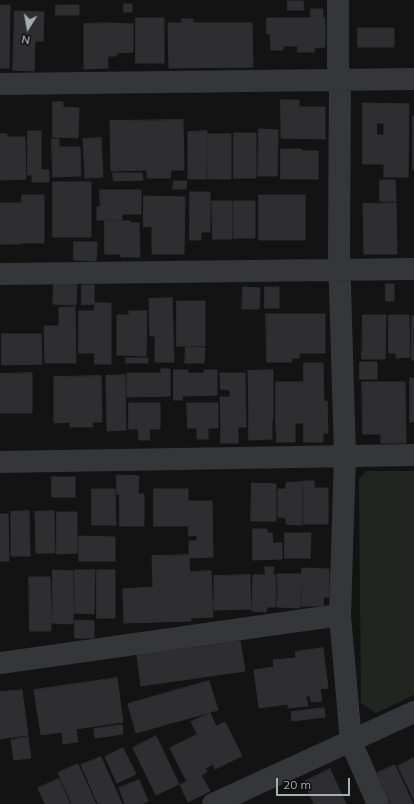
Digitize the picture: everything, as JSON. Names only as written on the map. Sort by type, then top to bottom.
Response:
[{"type":"street","points":[[338,0],[338,66],[340,80],[340,270],[345,456],[340,615],[351,742],[378,804]]},
{"type":"street","points":[[0,84],[414,79]]},
{"type":"street","points":[[0,274],[414,269]]},
{"type":"street","points":[[0,462],[414,455]]},
{"type":"street","points":[[0,663],[340,615]]},
{"type":"street","points":[[213,804],[414,712]]},
{"type":"shaded area","points":[[367,471],[414,471],[414,695],[376,713],[361,703],[359,479]]},
{"type":"building","points":[[288,1],[303,1],[304,10],[288,10]]},
{"type":"building","points":[[124,4],[132,4],[132,12],[124,12]]},
{"type":"building","points":[[0,5],[10,5],[9,68],[0,68]]},
{"type":"building","points":[[56,5],[79,5],[79,15],[56,15]]},
{"type":"building","points":[[311,9],[323,9],[323,18],[311,18]]},
{"type":"building","points":[[15,11],[44,12],[43,41],[35,41],[34,71],[13,70]]},
{"type":"building","points":[[136,18],[164,18],[164,63],[136,63]]},
{"type":"building","points":[[267,18],[297,18],[297,46],[283,46],[283,50],[271,50],[270,34],[267,34]]},
{"type":"building","points":[[298,18],[325,18],[325,47],[314,48],[315,52],[298,52]]},
{"type":"building","points":[[182,19],[193,19],[193,23],[252,23],[253,67],[169,68],[168,23],[182,23]]},
{"type":"building","points":[[107,23],[108,68],[84,69],[84,24]]},
{"type":"building","points":[[108,23],[133,24],[133,52],[116,53],[117,56],[108,56]]},
{"type":"building","points":[[358,28],[394,28],[394,47],[358,47]]},
{"type":"building","points":[[281,100],[299,100],[299,117],[281,117]]},
{"type":"building","points":[[53,102],[63,102],[63,107],[79,108],[78,138],[53,137]]},
{"type":"building","points":[[363,103],[409,104],[408,177],[384,177],[384,164],[363,164]],"holes":[[[377,123],[384,123],[384,135],[377,135]]]},
{"type":"building","points":[[299,107],[325,107],[325,139],[281,138],[281,117],[299,117]]},
{"type":"building","points":[[414,116],[414,170],[413,170]]},
{"type":"building","points":[[183,120],[184,170],[171,170],[170,178],[147,178],[147,170],[111,171],[110,121]]},
{"type":"building","points":[[259,129],[278,130],[277,176],[258,176]]},
{"type":"building","points":[[28,131],[41,131],[41,170],[49,170],[49,182],[32,182],[32,175],[28,175]]},
{"type":"building","points":[[207,131],[206,179],[188,179],[188,132]]},
{"type":"building","points":[[234,133],[256,133],[256,178],[234,178]]},
{"type":"building","points":[[0,134],[7,134],[7,137],[25,137],[26,179],[0,180]]},
{"type":"building","points":[[208,134],[231,134],[231,179],[208,179]]},
{"type":"building","points":[[101,138],[103,177],[85,178],[83,139]]},
{"type":"building","points":[[52,139],[59,139],[59,147],[80,147],[81,176],[53,177]]},
{"type":"building","points":[[281,149],[318,151],[318,179],[281,179]]},
{"type":"building","points":[[113,173],[142,173],[143,180],[114,181]]},
{"type":"building","points":[[380,180],[395,180],[396,201],[380,201]]},
{"type":"building","points":[[174,181],[187,181],[186,189],[173,189]]},
{"type":"building","points":[[53,182],[91,182],[91,237],[53,237]]},
{"type":"building","points":[[100,190],[141,190],[141,214],[122,214],[122,220],[97,220],[97,207],[100,207]]},
{"type":"building","points":[[190,192],[210,192],[210,232],[201,232],[201,240],[190,240]]},
{"type":"building","points":[[22,195],[44,195],[44,243],[22,243]]},
{"type":"building","points":[[259,195],[305,195],[305,240],[259,240]]},
{"type":"building","points":[[144,196],[185,197],[184,254],[152,254],[152,226],[144,227]]},
{"type":"building","points":[[212,201],[232,201],[232,239],[213,239]]},
{"type":"building","points":[[234,201],[255,201],[255,238],[234,238]]},
{"type":"building","points":[[0,203],[21,203],[21,244],[0,244]]},
{"type":"building","points":[[396,203],[397,254],[364,254],[363,204]]},
{"type":"building","points":[[105,221],[130,221],[130,223],[139,223],[140,257],[121,257],[121,254],[105,254]]},
{"type":"building","points":[[74,242],[97,242],[96,261],[74,260]]},
{"type":"building","points":[[54,284],[77,285],[76,305],[53,304]]},
{"type":"building","points":[[386,284],[394,284],[394,301],[386,301]]},
{"type":"building","points":[[82,285],[94,285],[94,304],[82,305]]},
{"type":"building","points":[[243,287],[260,288],[259,309],[242,309]]},
{"type":"building","points":[[265,287],[279,287],[279,308],[265,308]]},
{"type":"building","points":[[172,298],[174,362],[155,362],[155,336],[150,336],[149,299]]},
{"type":"building","points":[[177,301],[205,301],[205,346],[177,346]]},
{"type":"building","points":[[95,303],[111,303],[111,364],[95,364]]},
{"type":"building","points":[[75,307],[76,363],[45,363],[44,326],[59,326],[59,308]]},
{"type":"building","points":[[79,311],[94,311],[94,353],[79,353]]},
{"type":"building","points":[[129,311],[147,311],[146,356],[117,355],[117,315],[129,315]]},
{"type":"building","points":[[266,314],[325,314],[325,353],[299,353],[299,358],[292,358],[292,362],[267,362]]},
{"type":"building","points":[[363,315],[386,315],[385,359],[362,359]]},
{"type":"building","points":[[389,315],[409,315],[410,357],[396,358],[396,353],[389,353]]},
{"type":"building","points":[[412,316],[414,316],[414,360],[412,360]]},
{"type":"building","points":[[2,334],[41,334],[42,364],[2,365]]},
{"type":"building","points":[[186,347],[205,348],[204,363],[185,363]]},
{"type":"building","points":[[126,358],[148,358],[148,363],[126,363]]},
{"type":"building","points":[[360,362],[377,362],[377,379],[360,379]]},
{"type":"building","points":[[304,363],[323,363],[324,402],[327,401],[328,433],[323,433],[323,442],[304,442]]},
{"type":"building","points":[[161,369],[170,369],[170,396],[127,397],[127,373],[161,373]]},
{"type":"building","points":[[174,370],[188,370],[188,373],[204,373],[204,370],[217,370],[217,395],[183,396],[182,400],[174,400]]},
{"type":"building","points":[[273,370],[273,419],[249,419],[248,371]]},
{"type":"building","points":[[32,373],[32,413],[0,413],[0,374]]},
{"type":"building","points":[[220,373],[245,373],[246,427],[221,427],[220,397],[230,397],[230,390],[221,389]]},
{"type":"building","points":[[125,375],[126,430],[107,431],[106,376]]},
{"type":"building","points":[[101,376],[102,422],[92,422],[93,427],[70,427],[70,422],[54,423],[54,377]]},
{"type":"building","points":[[410,378],[414,378],[414,422],[410,422]]},
{"type":"building","points":[[276,382],[303,382],[303,423],[276,423]]},
{"type":"building","points":[[362,382],[405,382],[406,443],[381,443],[381,434],[363,434]]},
{"type":"building","points":[[129,403],[160,403],[160,429],[149,429],[150,440],[139,440],[138,429],[129,429]]},
{"type":"building","points":[[187,403],[218,403],[218,428],[208,428],[208,439],[197,439],[197,428],[188,428]]},
{"type":"building","points":[[249,419],[272,419],[272,439],[249,440]]},
{"type":"building","points":[[276,423],[295,423],[295,442],[277,442]]},
{"type":"building","points":[[221,427],[238,427],[238,443],[221,443]]},
{"type":"building","points":[[117,475],[139,476],[138,494],[117,494]]},
{"type":"building","points":[[52,477],[75,477],[75,497],[52,497]]},
{"type":"building","points":[[303,481],[314,481],[314,488],[328,488],[328,524],[304,524]]},
{"type":"building","points":[[302,482],[302,525],[286,524],[286,518],[278,517],[278,489],[286,489],[286,483]]},
{"type":"building","points":[[252,483],[276,484],[276,521],[251,521]]},
{"type":"building","points":[[92,489],[115,489],[116,525],[92,525]]},
{"type":"building","points":[[154,489],[188,489],[188,526],[154,526]]},
{"type":"building","points":[[120,494],[144,494],[144,526],[120,526]]},
{"type":"building","points":[[189,501],[212,501],[213,557],[189,558],[189,541],[197,541],[197,535],[189,536]]},
{"type":"building","points":[[29,511],[30,556],[11,556],[11,512]]},
{"type":"building","points":[[54,511],[55,553],[36,553],[35,512]]},
{"type":"building","points":[[57,512],[77,512],[77,553],[57,554]]},
{"type":"building","points":[[0,514],[8,514],[9,561],[0,561]]},
{"type":"building","points":[[253,529],[267,529],[267,533],[272,533],[273,543],[282,543],[282,559],[253,560]]},
{"type":"building","points":[[285,533],[311,533],[310,558],[285,558]]},
{"type":"building","points":[[79,536],[115,537],[115,561],[79,561]]},
{"type":"building","points":[[189,555],[191,621],[124,623],[123,589],[153,587],[152,556]]},
{"type":"building","points":[[265,567],[274,567],[273,575],[276,575],[275,607],[267,607],[266,612],[252,611],[253,575],[265,575]]},
{"type":"building","points":[[302,568],[329,569],[329,597],[324,597],[323,606],[302,606]]},
{"type":"building","points":[[53,570],[73,571],[73,624],[52,623]]},
{"type":"building","points":[[75,570],[95,570],[94,614],[74,613]]},
{"type":"building","points":[[97,570],[115,570],[115,618],[97,618]]},
{"type":"building","points":[[211,571],[213,617],[191,618],[189,572]]},
{"type":"building","points":[[278,574],[301,574],[300,608],[277,607]]},
{"type":"building","points":[[250,575],[251,609],[214,610],[214,576]]},
{"type":"building","points":[[29,577],[50,577],[51,631],[30,631]]},
{"type":"building","points":[[75,620],[94,621],[94,638],[75,638]]},
{"type":"building","points":[[240,641],[245,671],[141,686],[137,655]]},
{"type":"building","points":[[323,648],[328,688],[320,689],[322,701],[311,702],[310,696],[306,696],[308,706],[288,708],[288,704],[259,708],[254,670],[274,667],[273,660],[296,658],[295,652]]},
{"type":"building","points":[[117,678],[123,722],[76,729],[78,742],[63,744],[62,732],[41,735],[34,690]]},
{"type":"building","points":[[209,681],[218,710],[136,733],[128,704]]},
{"type":"building","points":[[22,690],[28,735],[0,739],[0,692]]},
{"type":"building","points":[[324,708],[325,717],[292,721],[291,712]]},
{"type":"building","points":[[210,713],[216,726],[225,722],[242,756],[215,769],[191,722]]},
{"type":"building","points":[[122,725],[123,734],[95,738],[94,729]]},
{"type":"building","points":[[197,735],[212,765],[205,768],[207,772],[187,782],[170,748]]},
{"type":"building","points":[[156,736],[179,784],[156,795],[133,748]]},
{"type":"building","points":[[28,737],[31,758],[14,760],[11,740]]},
{"type":"building","points":[[123,748],[136,774],[117,783],[105,757]]},
{"type":"building","points":[[101,757],[122,804],[98,804],[81,765]]},
{"type":"building","points":[[414,758],[414,800],[398,766]]},
{"type":"building","points":[[78,764],[96,804],[72,804],[58,773]]},
{"type":"building","points":[[395,765],[413,804],[391,804],[377,773]]},
{"type":"building","points":[[330,769],[346,804],[314,804],[304,782]]},
{"type":"building","points":[[201,775],[210,791],[188,802],[180,785]]},
{"type":"building","points":[[59,779],[70,804],[45,804],[38,788]]},
{"type":"building","points":[[139,780],[148,801],[141,804],[125,804],[119,788]]}]
